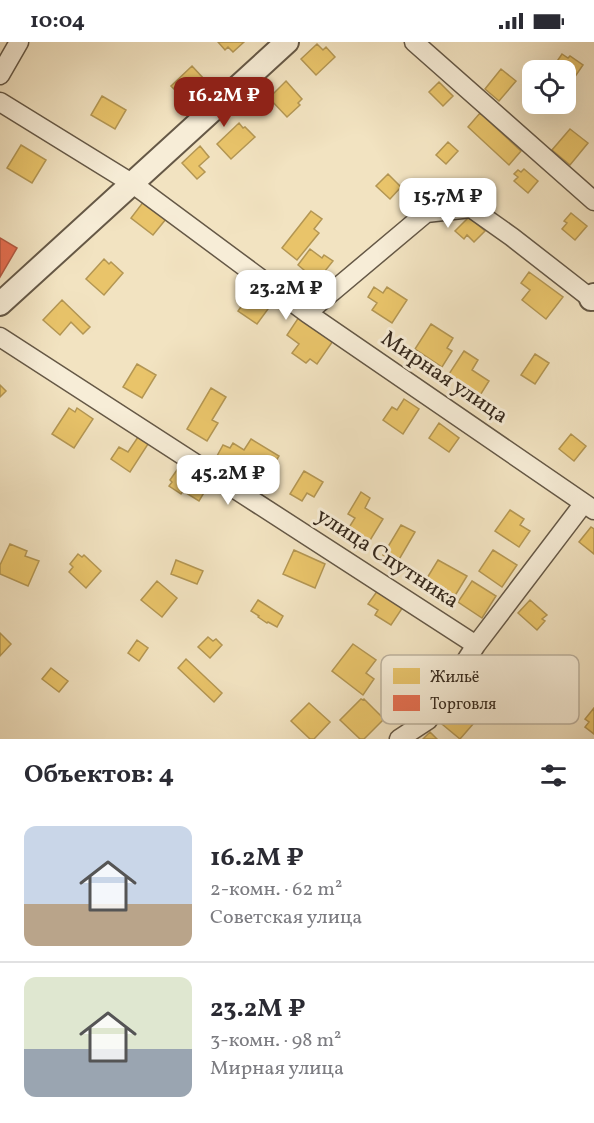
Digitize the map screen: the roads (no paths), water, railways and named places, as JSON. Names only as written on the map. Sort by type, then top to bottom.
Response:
[{"type":"street","points":[[0,75],[19,42]]},
{"type":"street","points":[[0,304],[287,42]]},
{"type":"street","points":[[414,42],[594,201]]},
{"type":"street","name":"Мирная улица","points":[[0,102],[133,184],[307,314],[589,507]]},
{"type":"street","points":[[307,314],[426,213],[471,207],[593,299]]},
{"type":"street","name":"улица Спутника","points":[[0,337],[476,645]]},
{"type":"street","points":[[470,655],[589,507]]},
{"type":"street","points":[[399,739],[422,724]]}]
